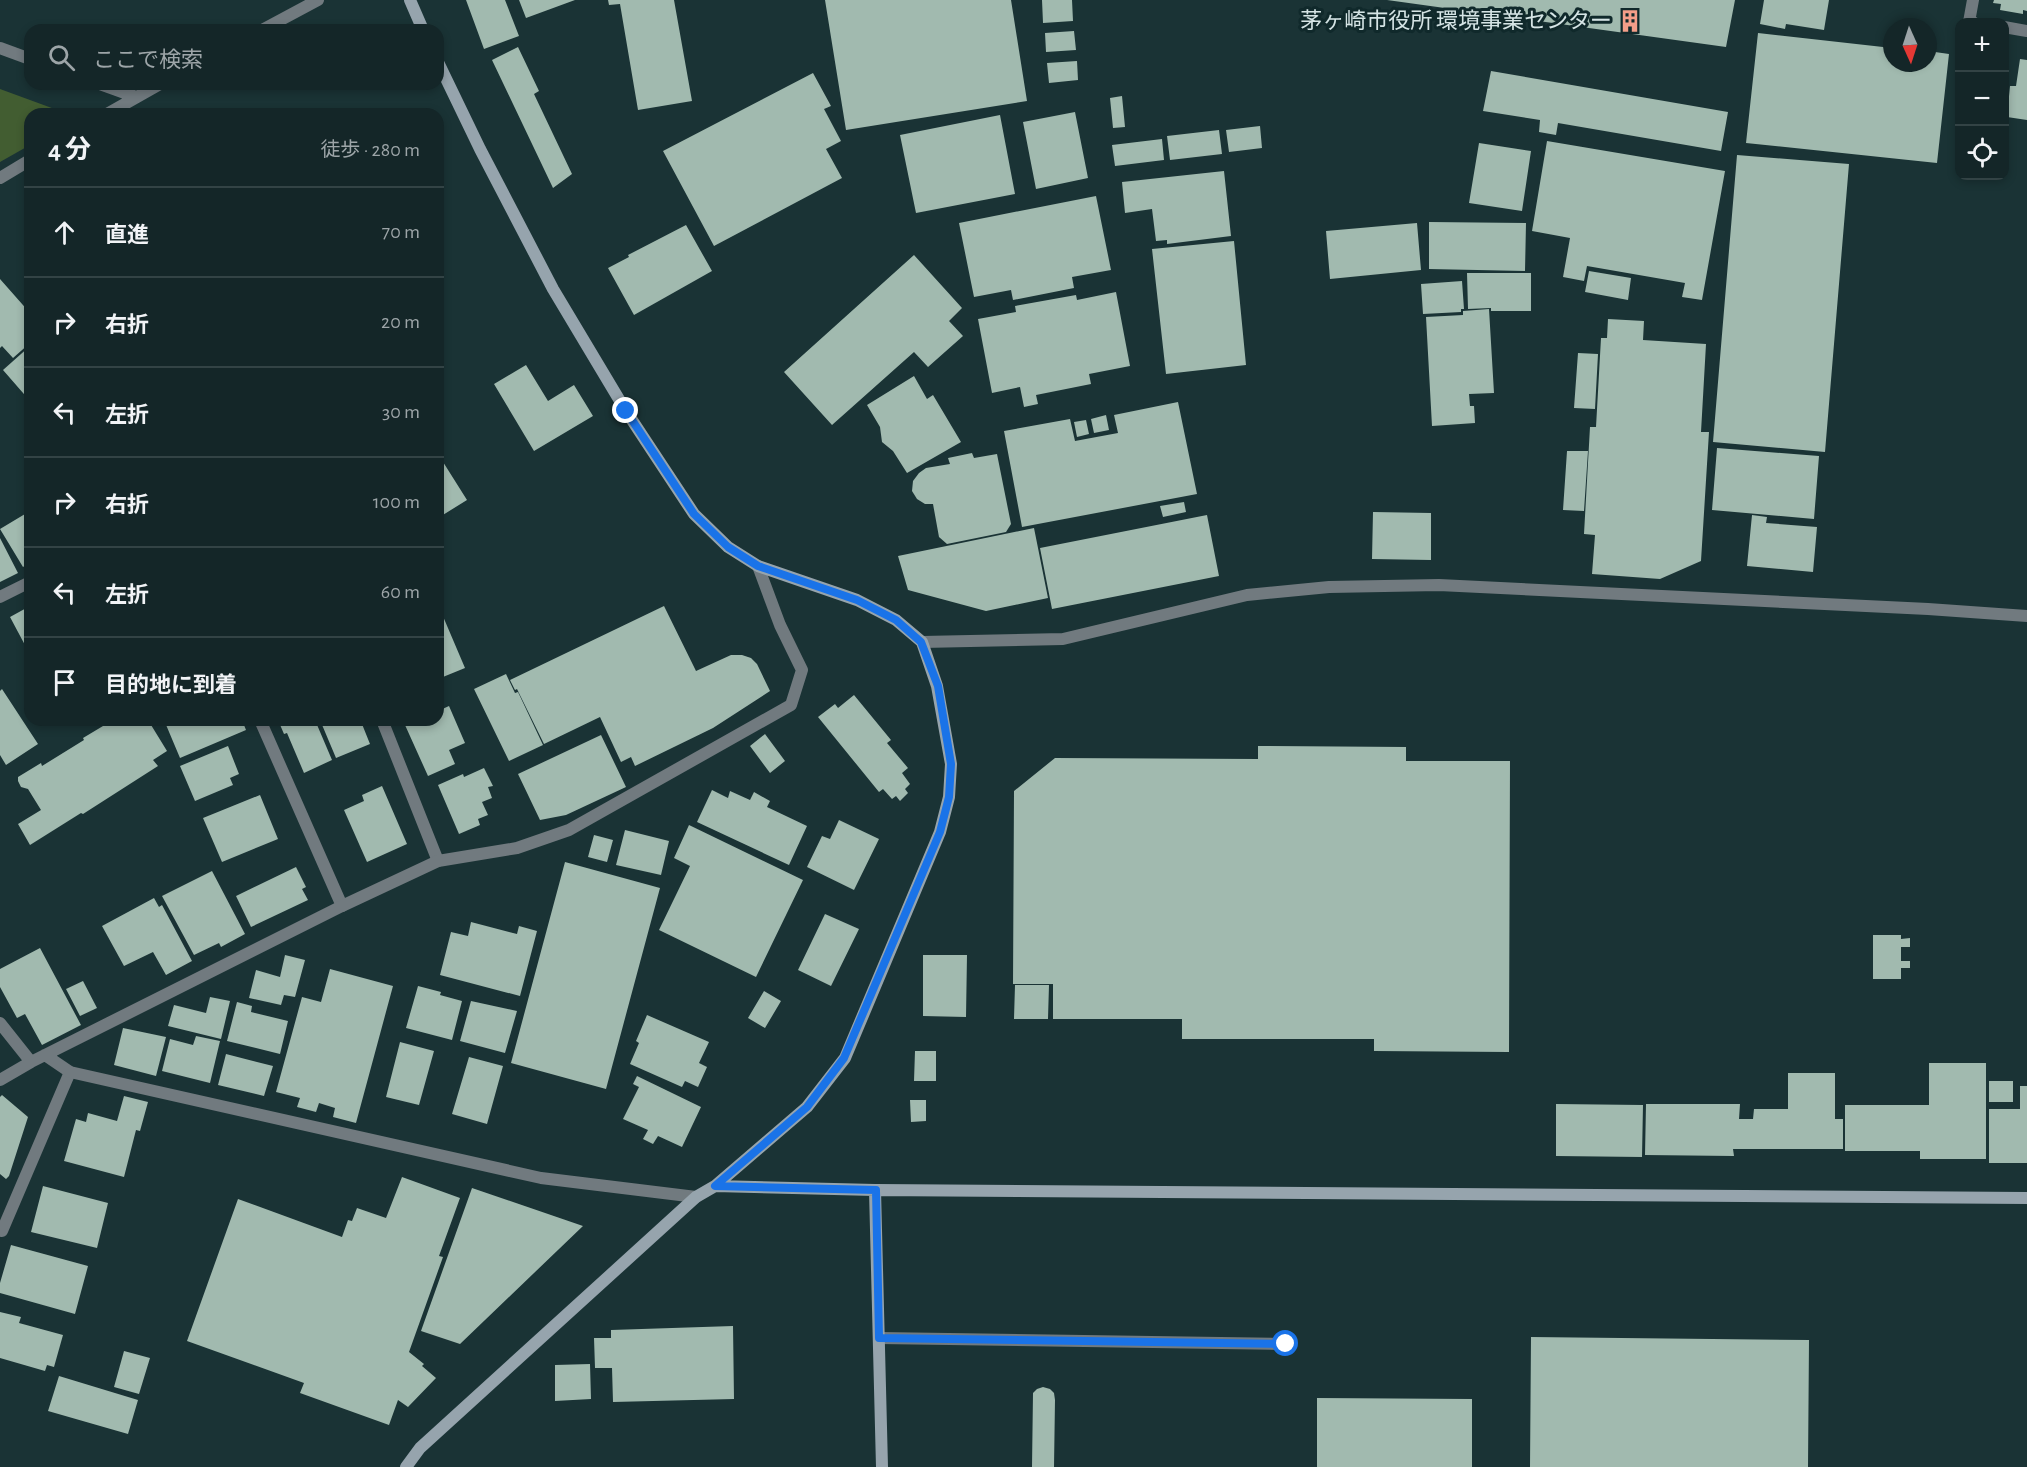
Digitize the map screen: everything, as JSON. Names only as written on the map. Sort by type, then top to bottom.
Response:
[{"type":"street","points":[[273,24],[318,0]]},
{"type":"street","points":[[410,0],[420,24]]},
{"type":"street","points":[[1970,18],[1973,0]]},
{"type":"street","points":[[2009,28],[2027,30]]},
{"type":"street","points":[[0,48],[24,57]]},
{"type":"street","points":[[406,1467],[420,1448],[696,1197],[715,1186],[807,1107],[844,1058],[940,832],[949,797],[951,764],[938,686],[921,642],[896,620],[857,600],[758,566],[728,547],[694,514],[626,411],[553,289],[444,74]]},
{"type":"street","points":[[117,90],[136,97]]},
{"type":"street","points":[[117,108],[149,90]]},
{"type":"street","points":[[0,178],[24,164]]},
{"type":"street","points":[[0,1080],[31,1062],[342,906],[438,861],[516,848],[569,830],[791,705],[802,670],[780,625],[758,566]]},
{"type":"street","points":[[0,597],[24,585]]},
{"type":"street","points":[[921,642],[1063,639],[1247,595],[1329,587],[1439,585],[2027,616]]},
{"type":"street","points":[[263,726],[342,906]]},
{"type":"street","points":[[384,726],[438,861]]},
{"type":"street","points":[[0,1023],[31,1062]]},
{"type":"street","points":[[45,1055],[70,1072],[542,1178],[696,1197]]},
{"type":"street","points":[[2,1230],[70,1072]]},
{"type":"street","points":[[715,1186],[876,1190],[2027,1198]]},
{"type":"street","points":[[876,1190],[882,1467]]},
{"type":"street","points":[[879,1338],[1286,1344]]},
{"type":"green space","points":[[0,89],[52,108],[24,108],[24,148],[0,162]]},
{"type":"building","points":[[466,0],[505,0],[519,36],[484,49]]},
{"type":"building","points":[[519,0],[575,0],[526,18]]},
{"type":"building","points":[[608,0],[674,0],[692,101],[638,110],[620,4],[609,5]]},
{"type":"building","points":[[825,0],[1011,0],[1027,101],[846,130]]},
{"type":"building","points":[[1042,0],[1072,0],[1073,21],[1043,23]]},
{"type":"building","name":"茅ヶ崎市役所 環境事業センター","points":[[1387,0],[1735,0],[1726,47]]},
{"type":"building","points":[[1764,0],[1829,0],[1824,30],[1786,24],[1785,29],[1760,24]]},
{"type":"building","points":[[1994,0],[2027,0],[2027,11],[2023,10],[2023,14],[2000,10],[2001,4],[1993,3]]},
{"type":"building","points":[[1074,31],[1076,50],[1046,52],[1045,33]]},
{"type":"building","points":[[1758,33],[1883,47],[1883,72],[1937,72],[1937,52],[1949,54],[1937,163],[1746,143]]},
{"type":"building","points":[[518,47],[539,91],[534,94],[572,174],[553,188],[492,60]]},
{"type":"building","points":[[2020,59],[2027,60],[2027,120],[2009,117],[2010,86],[2016,86]]},
{"type":"building","points":[[1077,61],[1078,80],[1049,83],[1047,63]]},
{"type":"building","points":[[1491,71],[1728,112],[1721,151],[1558,123],[1556,135],[1539,132],[1540,120],[1483,111]]},
{"type":"building","points":[[813,73],[831,106],[824,109],[841,141],[826,149],[842,178],[714,246],[663,151]]},
{"type":"building","points":[[1122,96],[1125,127],[1113,128],[1110,98]]},
{"type":"building","points":[[1075,112],[1088,178],[1036,189],[1023,122]]},
{"type":"building","points":[[1000,115],[1015,194],[916,213],[900,135]]},
{"type":"building","points":[[1260,126],[1262,148],[1229,152],[1226,130]]},
{"type":"building","points":[[1219,130],[1222,154],[1170,160],[1167,136]]},
{"type":"building","points":[[1162,139],[1164,160],[1115,166],[1112,145]]},
{"type":"building","points":[[1547,141],[1725,171],[1702,300],[1682,297],[1685,283],[1587,266],[1584,281],[1563,277],[1570,238],[1532,231]]},
{"type":"building","points":[[1479,143],[1531,151],[1522,211],[1469,203]]},
{"type":"building","points":[[1737,155],[1849,164],[1825,452],[1713,442]]},
{"type":"building","points":[[1224,171],[1231,236],[1167,244],[1167,240],[1156,241],[1152,209],[1125,213],[1122,182]]},
{"type":"building","points":[[1096,196],[1111,270],[1072,277],[1074,288],[1013,300],[1011,290],[974,297],[959,223]]},
{"type":"building","points":[[1429,222],[1526,223],[1525,271],[1429,269]]},
{"type":"building","points":[[1417,223],[1421,270],[1330,279],[1326,231]]},
{"type":"building","points":[[686,225],[712,271],[634,315],[608,268]]},
{"type":"building","points":[[1234,241],[1246,365],[1166,374],[1152,249]]},
{"type":"building","points":[[914,255],[962,308],[949,321],[963,336],[928,367],[914,352],[832,425],[784,372]]},
{"type":"building","points":[[1589,271],[1631,278],[1628,300],[1585,292]]},
{"type":"building","points":[[1467,273],[1531,273],[1531,311],[1468,309]]},
{"type":"building","points":[[0,279],[24,306],[24,348],[13,358],[2,346],[0,348]]},
{"type":"building","points":[[1462,281],[1464,309],[1461,309],[1461,312],[1423,314],[1421,284]]},
{"type":"building","points":[[1116,292],[1130,366],[1089,374],[1091,384],[1036,395],[1038,404],[1024,407],[1020,387],[992,393],[978,319],[1016,312],[1015,306],[1076,295],[1077,300]]},
{"type":"building","points":[[1489,309],[1494,393],[1469,394],[1470,406],[1474,406],[1475,423],[1432,426],[1426,317],[1463,315],[1463,311]]},
{"type":"building","points":[[1608,319],[1644,321],[1643,340],[1706,344],[1701,432],[1709,432],[1701,561],[1660,579],[1592,574],[1595,535],[1584,534],[1590,427],[1596,427],[1601,338],[1607,338]]},
{"type":"building","points":[[24,351],[24,394],[3,370]]},
{"type":"building","points":[[1578,353],[1598,354],[1595,409],[1574,408]]},
{"type":"building","points":[[526,365],[548,401],[574,385],[593,416],[534,451],[494,384]]},
{"type":"building","points":[[914,376],[927,399],[933,395],[961,442],[907,473],[893,451],[882,442],[880,427],[867,405]]},
{"type":"building","points":[[1178,402],[1197,494],[1022,527],[1004,431],[1070,419],[1075,441],[1118,433],[1114,415]]},
{"type":"building","points":[[1106,415],[1109,430],[1094,433],[1091,419]]},
{"type":"building","points":[[1086,420],[1089,434],[1077,437],[1074,422]]},
{"type":"building","points":[[1717,448],[1819,456],[1814,519],[1712,510]]},
{"type":"building","points":[[1567,451],[1588,451],[1584,511],[1563,510]]},
{"type":"building","points":[[972,453],[974,458],[997,454],[1011,524],[1006,532],[947,544],[939,537],[933,504],[925,504],[917,499],[912,491],[913,481],[926,468],[950,464],[948,458]]},
{"type":"building","points":[[444,464],[467,500],[444,514]]},
{"type":"building","points":[[1184,502],[1186,512],[1163,517],[1160,506]]},
{"type":"building","points":[[1373,512],[1431,513],[1431,560],[1372,559]]},
{"type":"building","points":[[24,515],[23,567],[0,529]]},
{"type":"building","points":[[1207,515],[1219,576],[1052,609],[1040,548]]},
{"type":"building","points":[[1752,515],[1767,517],[1766,523],[1817,527],[1813,572],[1747,566]]},
{"type":"building","points":[[1034,528],[1048,598],[986,611],[908,590],[898,556]]},
{"type":"building","points":[[0,538],[18,573],[0,582]]},
{"type":"building","points":[[664,606],[696,671],[731,655],[742,655],[751,658],[757,664],[770,691],[713,728],[635,766],[631,757],[621,762],[600,717],[544,744],[517,689],[515,690],[510,680]]},
{"type":"building","points":[[24,609],[24,643],[10,617]]},
{"type":"building","points":[[444,619],[465,668],[444,677]]},
{"type":"building","points":[[506,674],[515,693],[518,692],[543,745],[509,761],[474,689]]},
{"type":"building","points":[[2,689],[24,726],[38,744],[6,765],[0,755],[0,691]]},
{"type":"building","points":[[854,695],[891,740],[887,743],[908,768],[902,773],[910,784],[905,789],[908,793],[900,801],[896,796],[892,799],[883,789],[879,792],[818,717],[835,704],[838,708]]},
{"type":"building","points":[[449,706],[465,743],[449,750],[455,764],[428,776],[405,726],[444,726],[444,708]]},
{"type":"building","points":[[103,726],[152,726],[167,751],[153,760],[158,766],[30,845],[18,824],[41,810],[28,789],[21,787],[18,777],[41,763],[42,766],[84,740],[83,738]]},
{"type":"building","points":[[167,726],[244,726],[246,730],[180,758]]},
{"type":"building","points":[[281,726],[318,726],[332,760],[304,773],[287,733],[284,734]]},
{"type":"building","points":[[323,726],[363,726],[370,744],[336,758]]},
{"type":"building","points":[[765,734],[785,761],[770,773],[750,746]]},
{"type":"building","points":[[601,735],[626,787],[566,815],[540,820],[518,774]]},
{"type":"building","points":[[228,746],[239,774],[230,778],[233,785],[195,801],[180,766]]},
{"type":"building","points":[[1258,746],[1406,747],[1406,761],[1510,761],[1509,1052],[1374,1051],[1374,1039],[1182,1039],[1182,1019],[1053,1019],[1053,984],[1013,984],[1014,791],[1055,758],[1258,759]]},
{"type":"building","points":[[484,768],[493,786],[488,787],[492,798],[482,802],[488,815],[478,819],[480,825],[459,834],[438,785]]},
{"type":"building","points":[[382,786],[407,844],[367,862],[344,810],[364,801],[362,795]]},
{"type":"building","points":[[712,790],[728,798],[730,791],[750,800],[754,792],[770,801],[767,807],[807,826],[789,865],[697,822]]},
{"type":"building","points":[[260,795],[278,839],[222,862],[203,818]]},
{"type":"building","points":[[839,820],[879,839],[854,890],[807,867],[822,836],[830,839]]},
{"type":"building","points":[[689,825],[803,880],[756,977],[659,930],[690,866],[674,858]]},
{"type":"building","points":[[625,830],[669,841],[661,875],[616,865]]},
{"type":"building","points":[[594,835],[613,840],[607,862],[588,857]]},
{"type":"building","points":[[565,862],[660,888],[606,1089],[511,1063]]},
{"type":"building","points":[[296,867],[306,887],[302,889],[308,900],[251,927],[236,896]]},
{"type":"building","points":[[212,871],[245,934],[221,947],[219,943],[194,955],[162,896]]},
{"type":"building","points":[[154,898],[159,907],[162,905],[192,961],[166,975],[153,952],[124,966],[102,926]]},
{"type":"building","points":[[825,914],[859,929],[831,986],[798,970]]},
{"type":"building","points":[[471,922],[517,934],[519,926],[537,931],[520,996],[440,975],[451,932],[468,936]]},
{"type":"building","points":[[1873,935],[1901,935],[1901,939],[1910,938],[1910,947],[1901,947],[1901,961],[1910,961],[1910,968],[1901,968],[1901,979],[1873,979]]},
{"type":"building","points":[[40,948],[81,1025],[42,1045],[25,1014],[17,1018],[0,987],[0,969]]},
{"type":"building","points":[[285,955],[305,960],[295,997],[284,995],[281,1005],[249,998],[256,970],[280,977]]},
{"type":"building","points":[[923,955],[967,955],[966,1017],[923,1016]]},
{"type":"building","points":[[330,969],[393,986],[356,1123],[333,1117],[335,1108],[319,1103],[316,1112],[297,1107],[300,1098],[276,1092],[302,997],[321,1002]]},
{"type":"building","points":[[83,981],[97,1008],[80,1016],[66,989]]},
{"type":"building","points":[[1015,985],[1049,985],[1048,1019],[1014,1019]]},
{"type":"building","points":[[418,986],[462,1001],[452,1040],[406,1028]]},
{"type":"building","points":[[764,991],[781,1001],[765,1028],[748,1018]]},
{"type":"building","points":[[210,997],[230,1001],[221,1039],[168,1026],[174,1005],[206,1013]]},
{"type":"building","points":[[471,1001],[517,1011],[505,1053],[460,1041]]},
{"type":"building","points":[[237,1002],[252,1006],[251,1012],[288,1021],[280,1054],[227,1041]]},
{"type":"building","points":[[647,1015],[709,1042],[699,1063],[707,1067],[698,1087],[685,1081],[682,1087],[630,1064],[639,1043],[636,1041]]},
{"type":"building","points":[[123,1028],[166,1037],[156,1076],[114,1065]]},
{"type":"building","points":[[196,1036],[220,1041],[210,1083],[162,1071],[170,1039],[193,1045]]},
{"type":"building","points":[[400,1042],[434,1051],[419,1105],[386,1097]]},
{"type":"building","points":[[915,1051],[936,1051],[936,1081],[914,1081]]},
{"type":"building","points":[[226,1054],[273,1066],[264,1096],[218,1085]]},
{"type":"building","points":[[469,1057],[503,1066],[487,1124],[452,1114]]},
{"type":"building","points":[[1929,1063],[1986,1063],[1986,1159],[1920,1159],[1920,1151],[1845,1151],[1845,1105],[1929,1105]]},
{"type":"building","points":[[1788,1073],[1835,1073],[1835,1119],[1843,1119],[1843,1149],[1733,1149],[1734,1156],[1645,1155],[1646,1104],[1740,1104],[1739,1119],[1753,1119],[1754,1109],[1788,1109]]},
{"type":"building","points":[[637,1076],[701,1107],[682,1147],[658,1136],[653,1144],[643,1139],[648,1130],[623,1119],[639,1087],[633,1084]]},
{"type":"building","points":[[1989,1081],[2013,1081],[2013,1102],[1989,1102]]},
{"type":"building","points":[[2020,1086],[2027,1086],[2027,1163],[1989,1163],[1989,1109],[2020,1109]]},
{"type":"building","points":[[2,1095],[28,1117],[9,1176],[6,1179],[0,1174],[0,1097]]},
{"type":"building","points":[[124,1096],[148,1102],[140,1131],[136,1130],[124,1177],[64,1161],[76,1119],[86,1122],[88,1113],[117,1121]]},
{"type":"building","points":[[910,1100],[926,1100],[926,1121],[911,1122]]},
{"type":"building","points":[[1556,1104],[1643,1105],[1642,1157],[1556,1156]]},
{"type":"building","points":[[402,1177],[460,1198],[439,1256],[443,1257],[409,1352],[436,1378],[408,1407],[398,1400],[389,1425],[300,1393],[304,1383],[187,1341],[238,1199],[342,1237],[348,1220],[352,1221],[357,1208],[386,1218]]},
{"type":"building","points":[[43,1186],[108,1203],[97,1248],[31,1232]]},
{"type":"building","points":[[472,1188],[583,1226],[460,1344],[421,1331]]},
{"type":"building","points":[[11,1245],[88,1266],[75,1314],[0,1293],[0,1283]]},
{"type":"building","points":[[0,1312],[21,1317],[19,1323],[63,1335],[54,1367],[47,1365],[45,1371],[0,1358]]},
{"type":"building","points":[[733,1326],[734,1399],[613,1402],[612,1368],[595,1368],[594,1338],[611,1338],[611,1330]]},
{"type":"building","points":[[1531,1337],[1809,1340],[1808,1467],[1530,1467]]},
{"type":"building","points":[[124,1351],[150,1358],[139,1394],[114,1387]]},
{"type":"building","points":[[590,1364],[591,1399],[555,1401],[555,1365]]},
{"type":"building","points":[[59,1376],[138,1400],[128,1434],[48,1411]]},
{"type":"building","points":[[1043,1387],[1054,1393],[1055,1400],[1054,1467],[1032,1467],[1033,1393]]},
{"type":"building","points":[[1317,1398],[1472,1399],[1472,1467],[1317,1467]]},
{"type":"place","name":"茅ヶ崎市役所 環境事業センター","points":[[1630,21]]},
{"type":"route","points":[[626,411],[694,514],[728,547],[758,566],[857,600],[896,620],[921,642],[938,686],[951,764],[949,797],[940,832],[844,1058],[807,1107],[715,1186],[876,1190],[879,1338],[1286,1344]]}]
